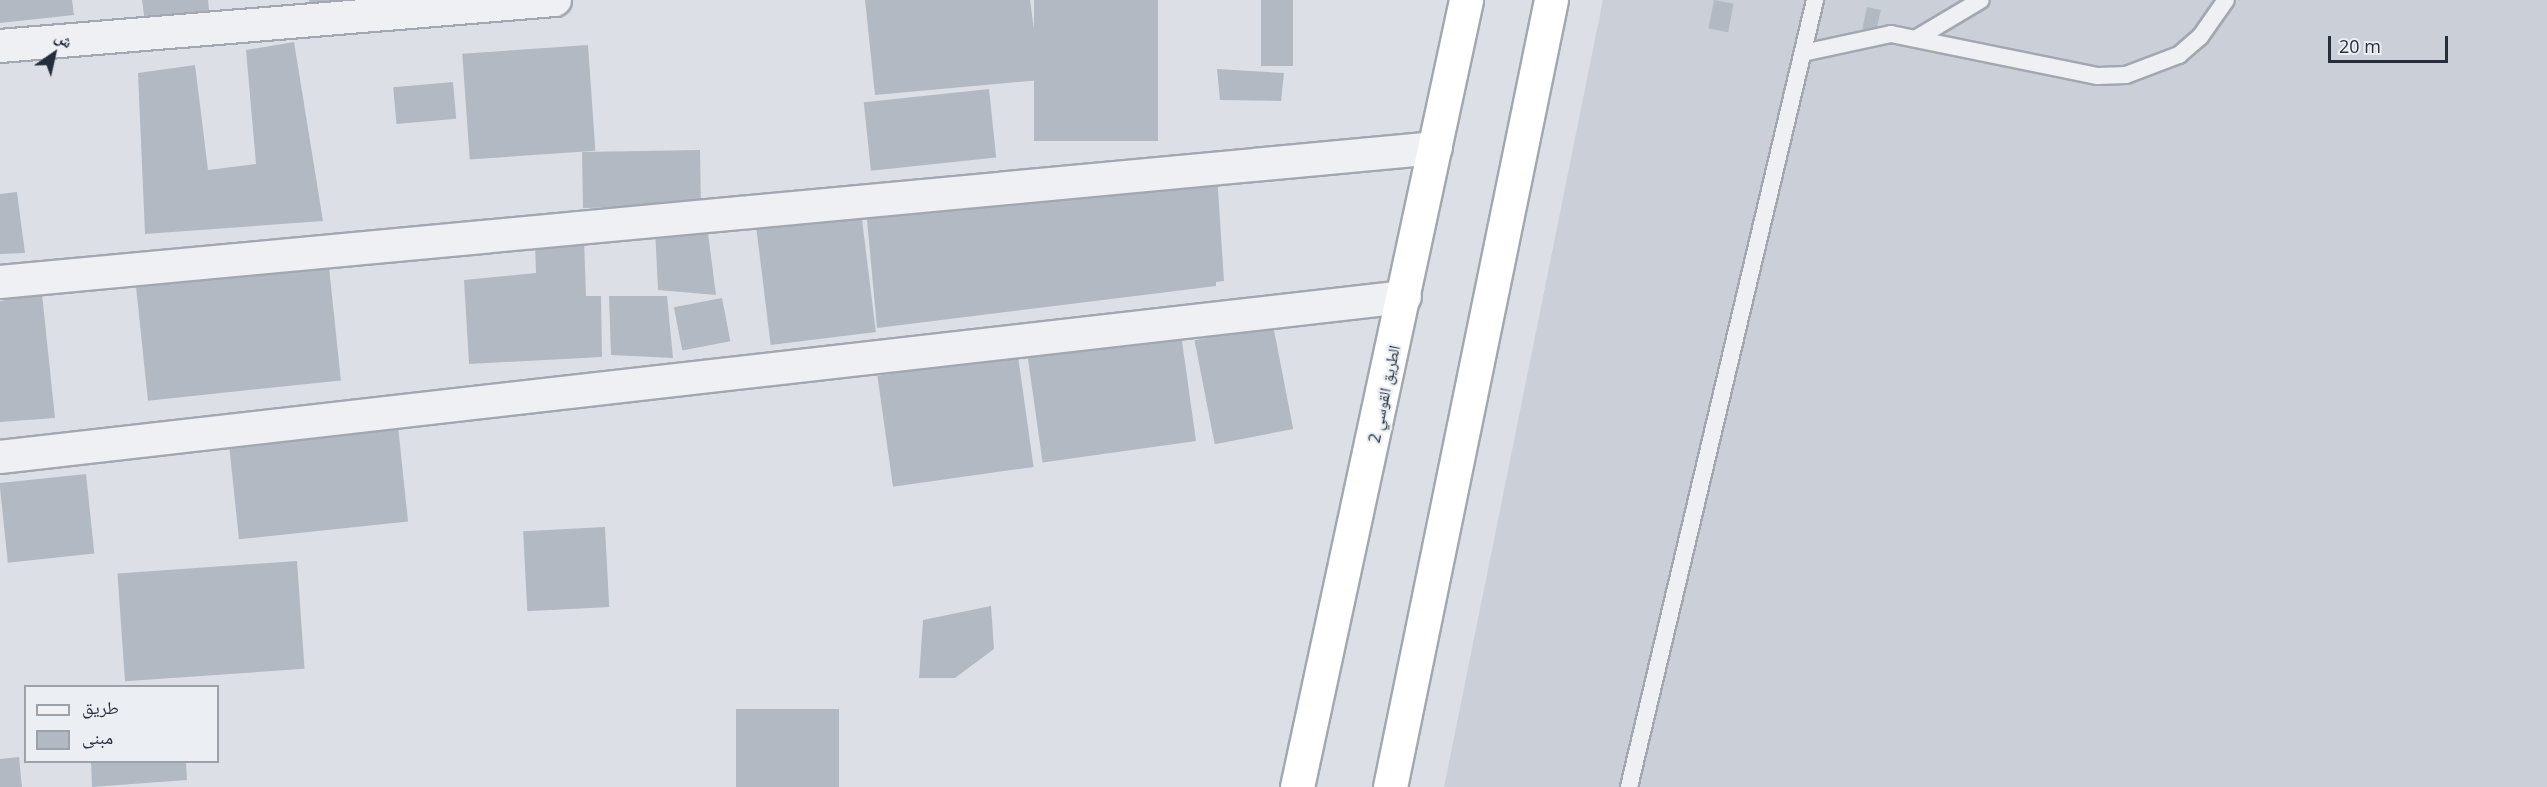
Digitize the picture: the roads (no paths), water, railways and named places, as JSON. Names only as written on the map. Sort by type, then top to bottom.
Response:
[{"type":"highway","name":"الطريق القوسي 2","points":[[1297,787],[1405,297],[1466,0]]},
{"type":"highway","points":[[1390,787],[1551,0]]},
{"type":"street","points":[[0,46],[392,7],[555,0]]},
{"type":"street","points":[[0,282],[1436,148]]},
{"type":"street","points":[[0,457],[1405,297]]},
{"type":"lane","points":[[1629,787],[1815,0]]},
{"type":"lane","points":[[1917,38],[1981,0]]},
{"type":"lane","points":[[1803,53],[1878,35],[1917,38],[2098,76],[2126,75],[2179,55],[2200,38],[2226,0]]}]
